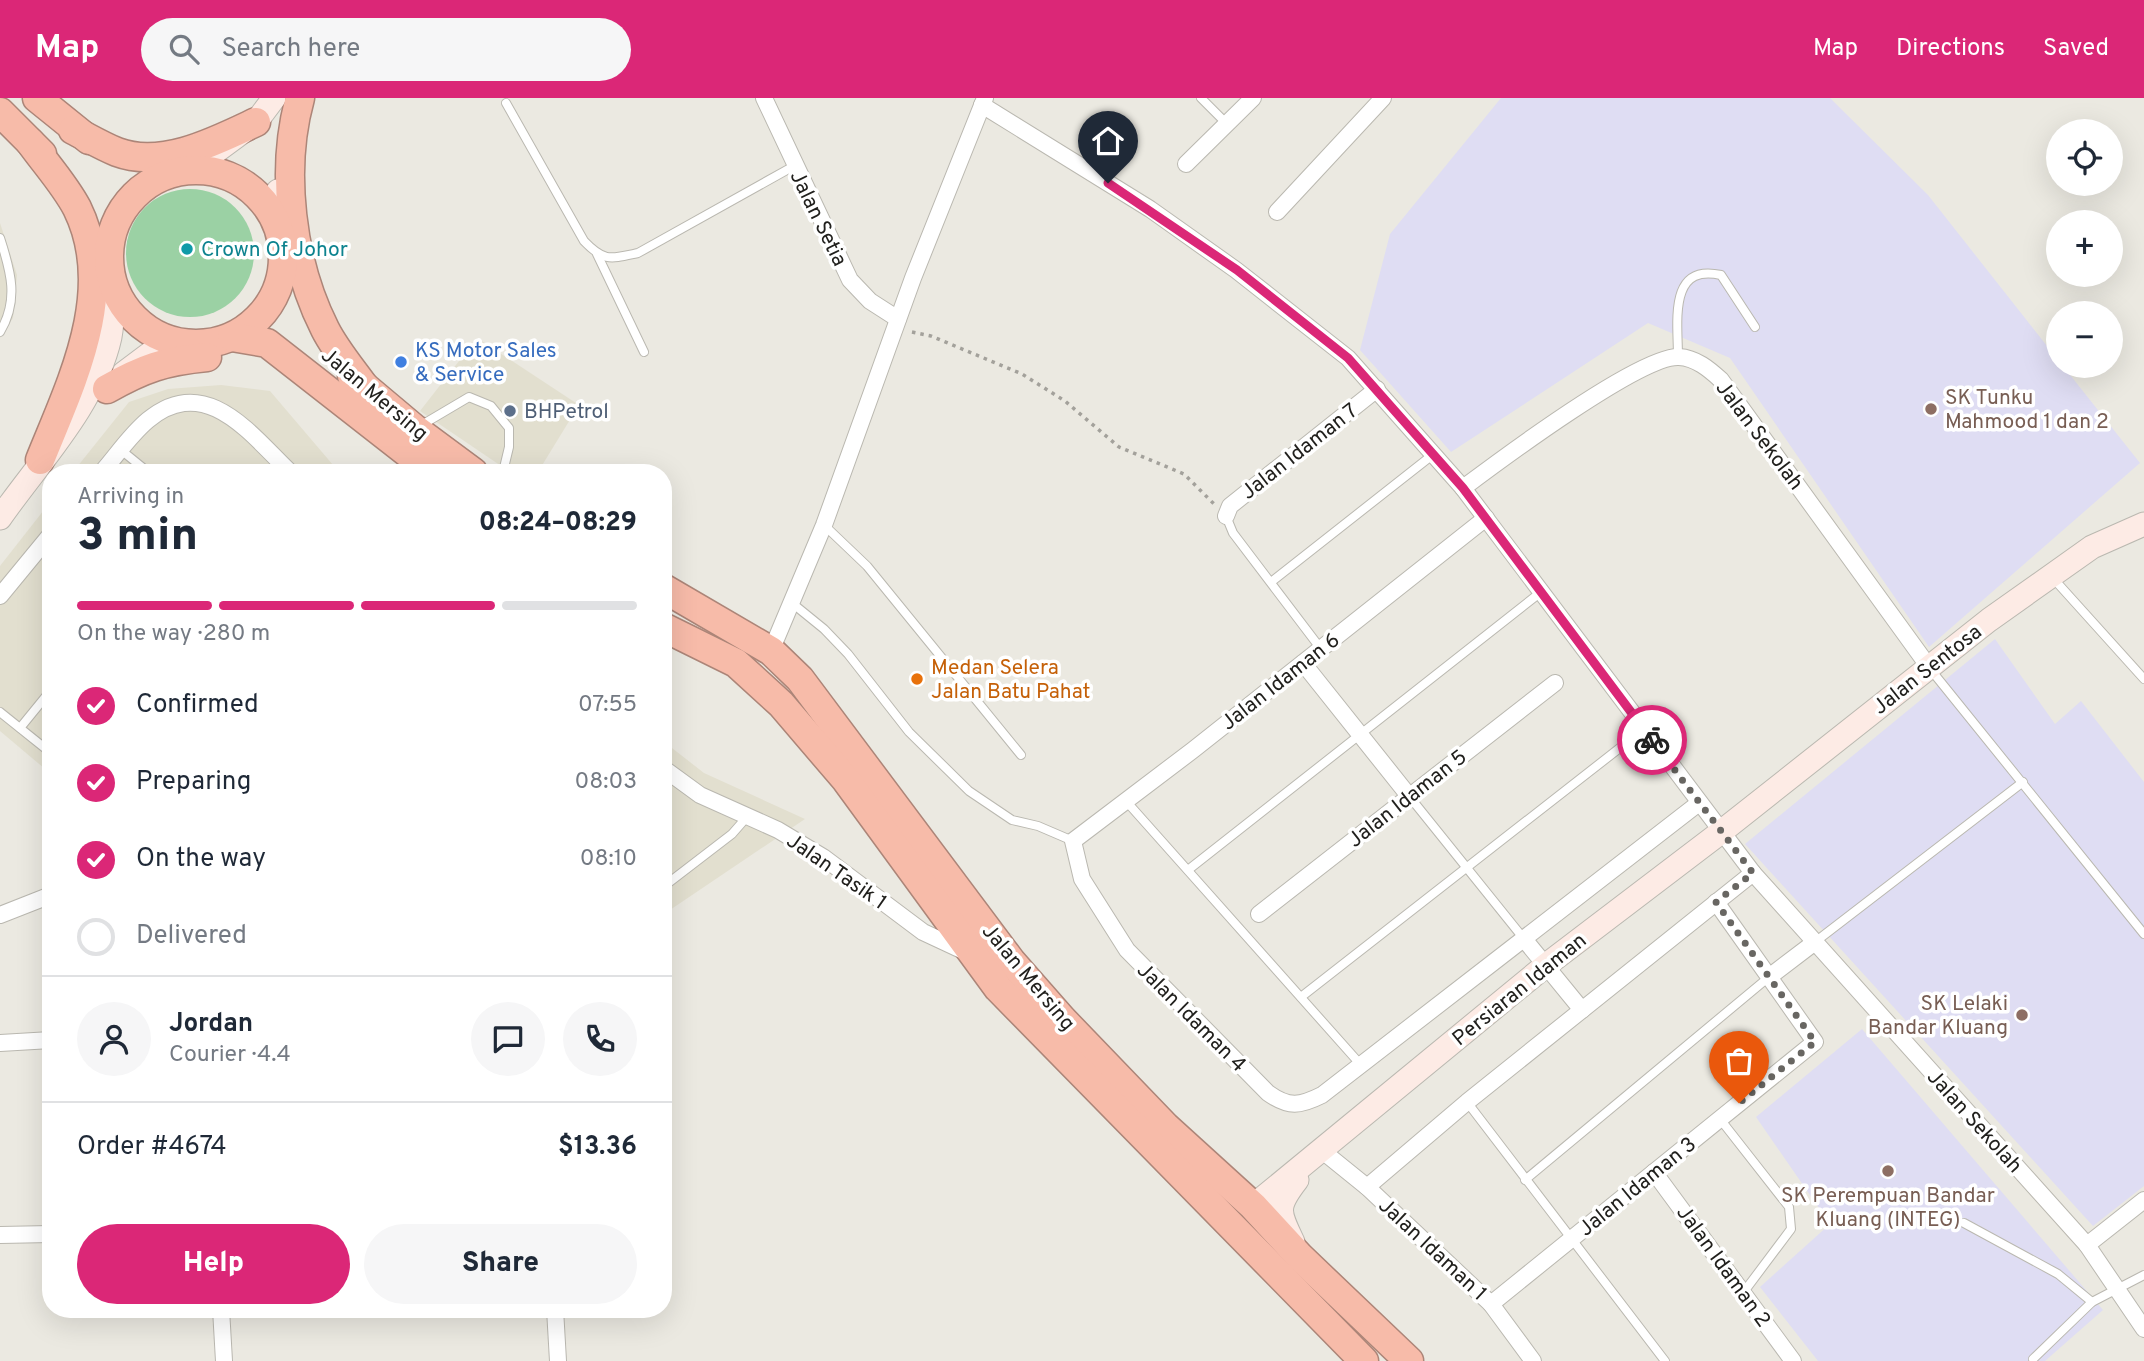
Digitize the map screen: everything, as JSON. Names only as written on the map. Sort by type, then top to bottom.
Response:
[{"type":"highway","points":[[37,98],[73,130],[149,182]]},
{"type":"highway","points":[[300,98],[294,119],[289,164],[294,222],[305,277],[325,329],[364,386]]},
{"type":"highway","points":[[0,112],[114,225]]},
{"type":"highway","points":[[73,130],[119,153],[145,156],[203,147],[256,122]]},
{"type":"highway","points":[[30,142],[76,206],[87,233],[93,290],[78,361],[40,460]]},
{"type":"highway","points":[[192,169],[220,172],[247,185],[267,205],[280,232],[283,261],[279,285],[268,306],[252,324],[232,337],[200,344],[168,340],[145,328],[114,288],[109,267],[109,246],[114,225],[128,201],[149,182],[170,172],[192,169]]},
{"type":"highway","name":"Jalan Mersing","points":[[283,261],[299,309],[314,341],[415,429],[461,464]]},
{"type":"highway","name":"Jalan Mersing","points":[[232,337],[267,343],[422,464]]},
{"type":"highway","points":[[107,389],[144,368],[169,360],[237,355],[293,364]]},
{"type":"highway","name":"Jalan Mersing","points":[[672,593],[771,651],[800,679],[1011,961],[1108,1069],[1253,1206],[1300,1257],[1409,1361]]},
{"type":"highway","points":[[672,631],[736,663],[781,704],[846,780],[998,988],[1364,1361]]},
{"type":"street","points":[[192,169],[256,122],[274,98]]},
{"type":"street","points":[[280,232],[278,152],[288,98]]},
{"type":"street","name":"Jalan Setia","points":[[764,98],[850,280],[895,326]]},
{"type":"street","points":[[1186,164],[1253,98]]},
{"type":"street","points":[[1277,212],[1383,98]]},
{"type":"street","points":[[771,651],[824,525],[895,326],[983,102]]},
{"type":"street","name":"Jalan Sekolah","points":[[983,102],[1150,209],[1237,270],[1348,358],[1435,453],[1463,488],[1753,873],[2087,1245],[2144,1329]]},
{"type":"street","points":[[0,517],[72,419],[103,359],[110,336],[114,288]]},
{"type":"street","points":[[72,419],[168,340]]},
{"type":"street","points":[[1463,488],[1525,442],[1620,381],[1652,363],[1678,357]]},
{"type":"street","name":"Jalan Sekolah","points":[[1678,357],[1704,365],[1721,380],[1929,667]]},
{"type":"street","name":"Jalan Idaman 7","points":[[1226,516],[1230,506],[1377,389]]},
{"type":"street","points":[[109,464],[150,418],[169,408],[189,403],[211,405],[233,417],[282,464]]},
{"type":"street","name":"Jalan Idaman 6","points":[[1073,841],[1486,518]]},
{"type":"street","name":"Jalan Sentosa","points":[[1721,832],[2050,575],[2092,548],[2144,524]]},
{"type":"street","points":[[0,596],[42,545]]},
{"type":"street","points":[[1303,663],[1409,796]]},
{"type":"street","name":"Jalan Idaman 5","points":[[1259,914],[1555,682]]},
{"type":"street","name":"Jalan Tasik 1","points":[[672,775],[686,787],[746,818],[778,830],[824,857],[923,932],[973,955]]},
{"type":"street","name":"Jalan Idaman 4","points":[[1073,841],[1082,879],[1127,950],[1268,1093],[1286,1105],[1304,1104],[1322,1095],[1699,803]]},
{"type":"street","name":"Persiaran Idaman","points":[[1253,1206],[1545,966],[1721,832]]},
{"type":"street","points":[[1367,1187],[1467,1102],[1753,873]]},
{"type":"street","points":[[0,915],[42,899]]},
{"type":"street","points":[[1716,902],[1769,977],[1815,942]]},
{"type":"street","points":[[1524,939],[1582,1010]]},
{"type":"street","name":"Jalan Idaman 3","points":[[1491,1304],[1815,1042],[1769,977]]},
{"type":"street","points":[[0,1043],[42,1041]]},
{"type":"street","name":"Persiaran Idaman","points":[[1300,1257],[1280,1217],[1281,1201],[1320,1149]]},
{"type":"street","name":"Jalan Idaman 1","points":[[1320,1149],[1367,1187],[1491,1304],[1533,1361]]},
{"type":"street","name":"Jalan Idaman 2","points":[[1654,1172],[1793,1361]]},
{"type":"street","points":[[2087,1245],[2144,1200]]},
{"type":"street","points":[[0,1236],[42,1234]]},
{"type":"street","points":[[222,1318],[224,1361]]},
{"type":"street","points":[[556,1318],[558,1361]]},
{"type":"lane","points":[[1201,98],[1228,125]]},
{"type":"lane","points":[[506,103],[584,241],[597,254],[644,352]]},
{"type":"lane","points":[[597,254],[610,259],[638,253],[794,166]]},
{"type":"lane","points":[[0,238],[12,274],[12,295],[9,316],[0,332]]},
{"type":"lane","points":[[1678,357],[1680,293],[1688,279],[1704,271],[1721,275],[1755,327]]},
{"type":"lane","points":[[415,429],[469,397],[491,405],[509,428],[509,447],[505,464]]},
{"type":"lane","points":[[121,450],[138,464]]},
{"type":"lane","points":[[1271,582],[1435,453]]},
{"type":"lane","points":[[1226,516],[1233,533],[1321,649]]},
{"type":"lane","points":[[824,525],[867,566],[1021,755]]},
{"type":"lane","points":[[2050,575],[2144,679]]},
{"type":"lane","points":[[1188,870],[1541,592]]},
{"type":"lane","points":[[792,603],[824,629],[848,654],[908,732],[969,791],[1012,820],[1038,826],[1073,841]]},
{"type":"lane","points":[[1929,667],[2144,934]]},
{"type":"lane","points":[[20,728],[42,701]]},
{"type":"lane","points":[[0,712],[42,746]]},
{"type":"lane","points":[[1301,997],[1644,729]]},
{"type":"lane","points":[[1815,942],[2023,782]]},
{"type":"lane","points":[[1409,796],[1524,939]]},
{"type":"lane","points":[[1126,801],[1361,1065]]},
{"type":"lane","points":[[672,880],[732,834],[746,818]]},
{"type":"lane","points":[[1525,1180],[1769,977]]},
{"type":"lane","points":[[1467,1102],[1665,1361]]},
{"type":"lane","points":[[1720,1119],[1789,1207],[1793,1217],[1791,1229],[1743,1293]]},
{"type":"lane","points":[[1964,1223],[2058,1274],[2092,1302]]},
{"type":"lane","points":[[2033,1359],[2092,1302],[2144,1275]]},
{"type":"path","points":[[895,326],[931,336],[1022,374],[1065,401],[1119,447],[1184,474],[1226,516]]},
{"type":"shaded area","name":"SK Tunku Mahmood 1 dan 2","points":[[1501,98],[1830,98],[1928,195],[2046,345],[2046,378],[2073,378],[2140,463],[1929,647],[1730,358],[1648,323],[1451,452],[1360,350],[1390,234]]},
{"type":"shaded area","points":[[0,223],[17,275],[13,318],[0,338]]},
{"type":"shaded area","points":[[477,338],[579,405],[543,464],[498,464],[420,411]]},
{"type":"shaded area","points":[[221,385],[270,391],[332,464],[79,464],[129,402],[168,389]]},
{"type":"shaded area","points":[[42,512],[42,766],[0,731],[0,566]]},
{"type":"shaded area","name":"SK Lelaki Bandar Kluang","points":[[1995,639],[2055,724],[2081,701],[2144,782],[2144,1186],[2093,1226],[1745,844]]},
{"type":"shaded area","points":[[672,748],[704,773],[805,819],[672,909]]},
{"type":"shaded area","name":"SK Perempuan Bandar Kluang (INTEG)","points":[[1862,1029],[2103,1310],[2045,1361],[1818,1361],[1760,1287],[1830,1224],[1756,1117]]},
{"type":"green space","points":[[190,189],[215,193],[236,207],[250,228],[254,253],[250,278],[236,299],[215,313],[190,317],[165,313],[144,299],[130,278],[126,253],[130,228],[144,207],[165,193]]},
{"type":"way so far","points":[[1652,740],[1753,873],[1716,902],[1815,1042],[1739,1103]]},
{"type":"place","name":"Crown Of Johor","points":[[187,249]]},
{"type":"place","name":"KS Motor Sales & Service","points":[[401,362]]},
{"type":"place","name":"SK Tunku Mahmood 1 dan 2","points":[[1931,409]]},
{"type":"place","name":"BHPetrol","points":[[510,411]]},
{"type":"place","name":"Medan Selera Jalan Batu Pahat","points":[[917,679]]},
{"type":"place","name":"SK Lelaki Bandar Kluang","points":[[2022,1015]]},
{"type":"place","name":"SK Perempuan Bandar Kluang (INTEG)","points":[[1888,1171]]},
{"type":"route","points":[[1108,183],[1237,270],[1348,358],[1435,453],[1463,488],[1652,740]]}]
